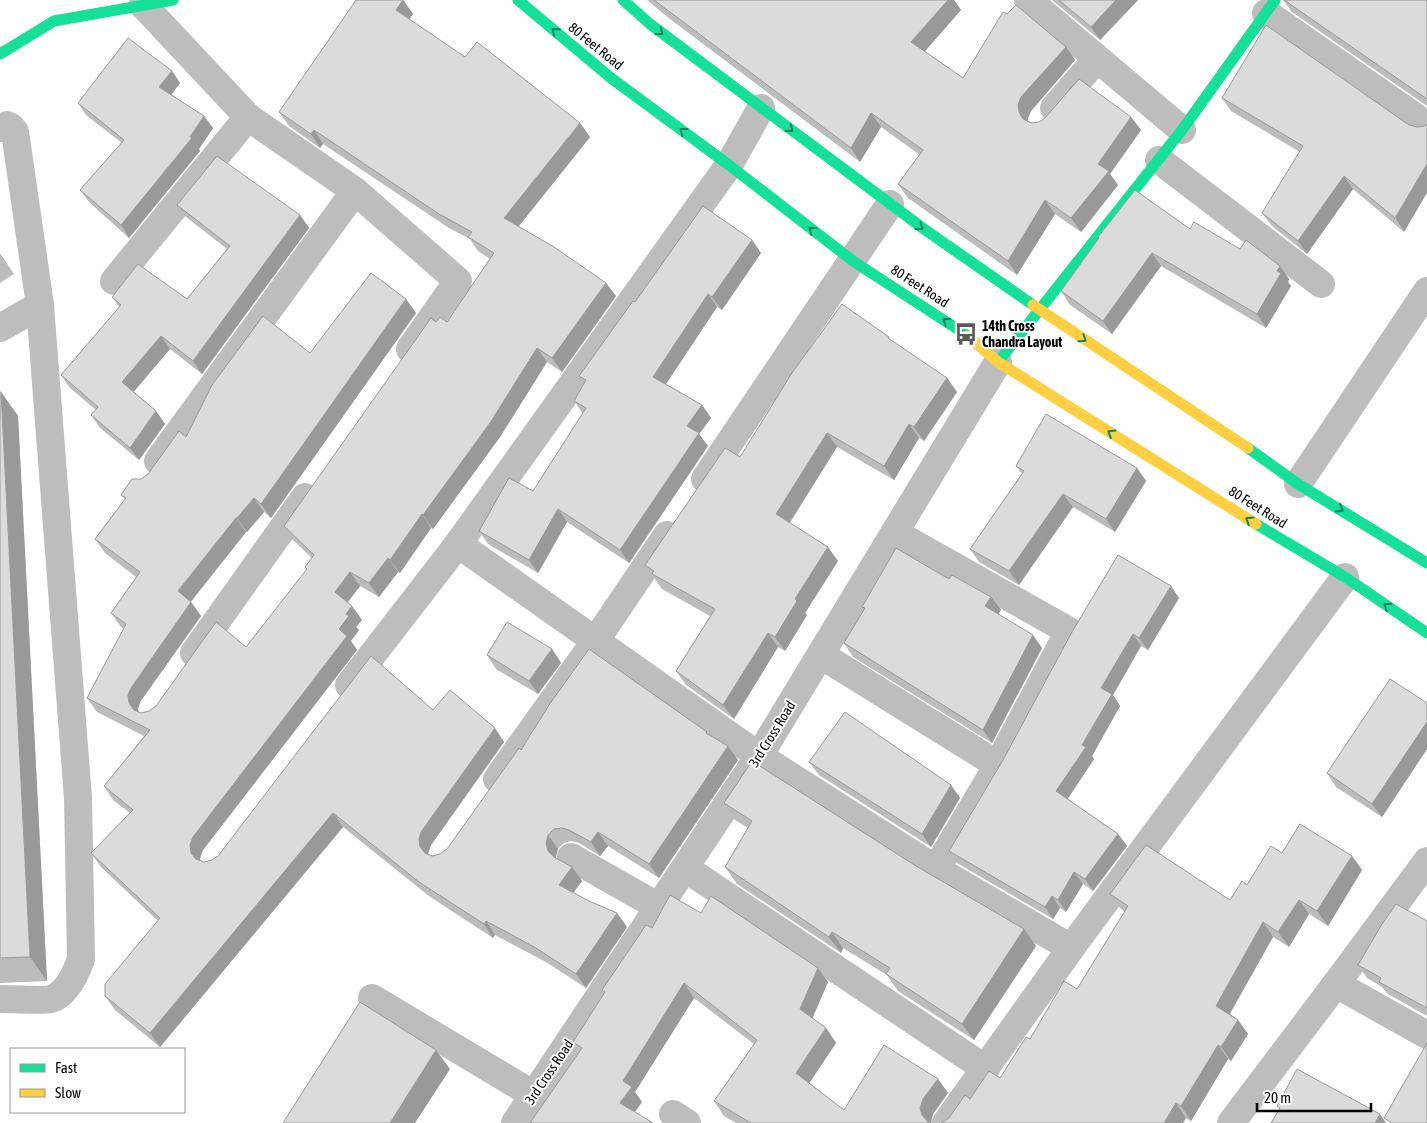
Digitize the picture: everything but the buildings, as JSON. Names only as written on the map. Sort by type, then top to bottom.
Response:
[{"type":"main road","points":[[0,54],[54,21],[173,0]]},
{"type":"main road","name":"80 Feet Road","points":[[518,0],[611,78],[729,165],[853,261],[966,334],[998,362],[1345,578],[1427,633]]},
{"type":"main road","points":[[623,0],[650,24],[890,204],[1040,310],[1298,484],[1427,563]]},
{"type":"main road","points":[[998,362],[1182,130],[1270,7]]},
{"type":"street","points":[[1028,0],[1182,130]]},
{"type":"street","points":[[143,5],[248,117],[355,192],[458,281],[395,370]]},
{"type":"street","points":[[1270,7],[1427,125]]},
{"type":"street","points":[[1043,121],[1097,59]]},
{"type":"street","points":[[337,702],[458,544],[729,165],[762,108]]},
{"type":"street","points":[[114,281],[248,117]]},
{"type":"street","points":[[0,128],[7,125],[11,126],[16,132],[40,305],[78,798],[81,960],[76,976],[66,989],[51,999],[0,998]]},
{"type":"street","points":[[1158,160],[1321,284]]},
{"type":"street","points":[[145,478],[355,192]]},
{"type":"street","points":[[483,799],[596,640],[890,204]]},
{"type":"street","points":[[1298,484],[1427,291]]},
{"type":"street","points":[[0,328],[40,305]]},
{"type":"street","name":"3rd Cross Road","points":[[515,1123],[759,756],[998,362]]},
{"type":"street","points":[[182,670],[320,476]]},
{"type":"street","points":[[894,533],[1069,631],[998,765],[936,868]]},
{"type":"street","points":[[458,544],[759,756],[936,868],[1071,948]]},
{"type":"street","points":[[946,1123],[1071,948],[1345,578]]},
{"type":"street","points":[[821,655],[998,765]]},
{"type":"street","points":[[571,857],[659,907]]},
{"type":"street","points":[[1231,1123],[1427,861]]},
{"type":"street","points":[[685,868],[986,1069]]},
{"type":"street","points":[[1336,984],[1427,1035]]},
{"type":"street","points":[[372,998],[534,1095]]},
{"type":"traffic: fast","points":[[0,54],[54,21],[173,0]]},
{"type":"traffic: fast","points":[[518,0],[611,78],[729,165],[853,261],[968,336]]},
{"type":"traffic: fast","points":[[623,0],[650,24],[924,229],[1033,305]]},
{"type":"traffic: fast","points":[[998,362],[1182,130],[1275,0]]},
{"type":"traffic: fast","points":[[1248,448],[1298,484],[1427,563]]},
{"type":"traffic: fast","points":[[1256,524],[1345,577],[1427,633]]},
{"type":"traffic: slow","points":[[1033,305],[1248,448]]},
{"type":"traffic: slow","points":[[968,336],[998,362],[1256,524]]},
{"type":"place","name":"14th Cross Chandra Layout","points":[[966,334]]}]
